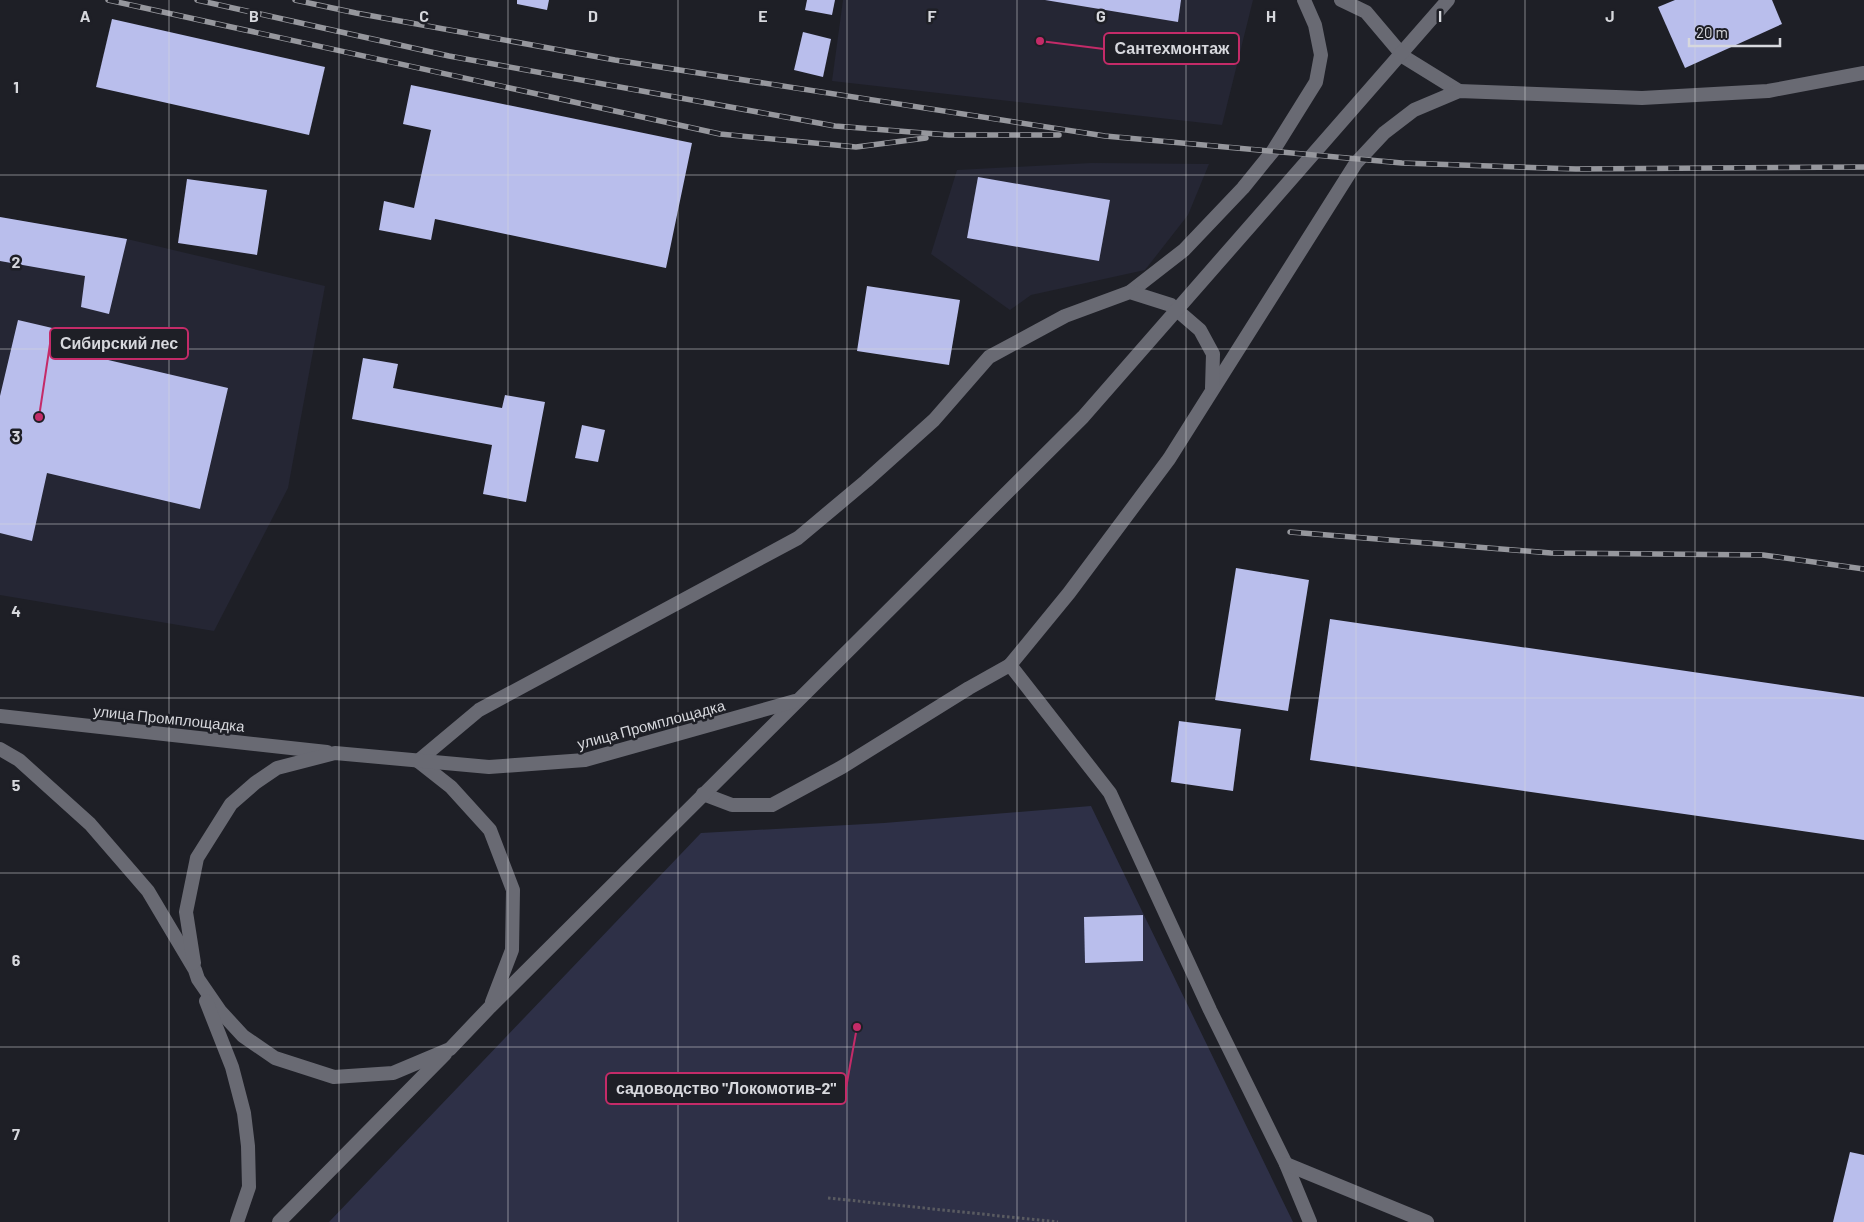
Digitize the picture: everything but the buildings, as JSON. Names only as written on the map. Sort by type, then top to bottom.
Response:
[{"type":"street","points":[[490,1007],[512,950],[513,890],[490,830],[451,787],[418,761],[479,710],[798,538],[866,481],[934,420],[989,357],[1065,316],[1130,292],[1184,250],[1243,188],[1273,151],[1316,82],[1321,55],[1315,25],[1304,0]]},
{"type":"street","points":[[1341,0],[1366,12],[1404,57],[1459,91]]},
{"type":"street","points":[[279,1222],[490,1007],[796,701],[1084,417],[1448,0]]},
{"type":"street","points":[[703,794],[732,805],[772,805],[842,767],[969,688],[1010,665],[1069,594],[1169,458],[1360,159],[1384,133],[1414,110],[1459,91],[1642,98],[1768,91],[1864,73]]},
{"type":"street","points":[[1130,292],[1171,305],[1200,330],[1213,354],[1212,389]]},
{"type":"street","points":[[1010,665],[1110,793],[1210,1010],[1286,1164],[1310,1222]]},
{"type":"street","name":"улица Промплощадка","points":[[0,716],[363,756],[489,767],[584,760],[796,701]]},
{"type":"street","points":[[0,749],[19,760],[90,824],[148,891],[196,975],[220,1012],[244,1036],[275,1058],[334,1077],[393,1073],[450,1049]]},
{"type":"street","points":[[237,1222],[249,1186],[248,1146],[244,1114],[232,1068],[196,975],[186,912],[197,858],[231,804],[255,783],[277,768],[335,753]]},
{"type":"street","points":[[1286,1164],[1427,1222]]},
{"type":"path","points":[[828,1198],[1058,1222]]},
{"type":"shaded area","points":[[843,0],[1253,0],[1222,125],[832,81]]},
{"type":"shaded area","points":[[1092,163],[1209,164],[1188,215],[1145,270],[1031,295],[1010,310],[931,254],[957,170]]},
{"type":"shaded area","points":[[0,217],[127,239],[325,286],[288,488],[214,631],[0,595]]},
{"type":"shaded area","points":[[1091,806],[1293,1222],[329,1222],[701,833],[884,823]]},
{"type":"railway","points":[[108,0],[720,134],[856,147],[926,138]]},
{"type":"railway","points":[[197,0],[449,56],[835,126],[949,135],[1059,135]]},
{"type":"railway","points":[[295,0],[356,13],[615,60],[1105,136],[1402,163],[1576,169],[1864,167]]},
{"type":"railway","points":[[1290,532],[1551,553],[1763,555],[1864,569]]},
{"type":"place","name":"Сантехмонтаж","points":[[1040,41]]},
{"type":"place","name":"Сибирский лес","points":[[39,417]]},
{"type":"place","name":"садоводство \"Локомотив-2\"","points":[[857,1027]]}]
